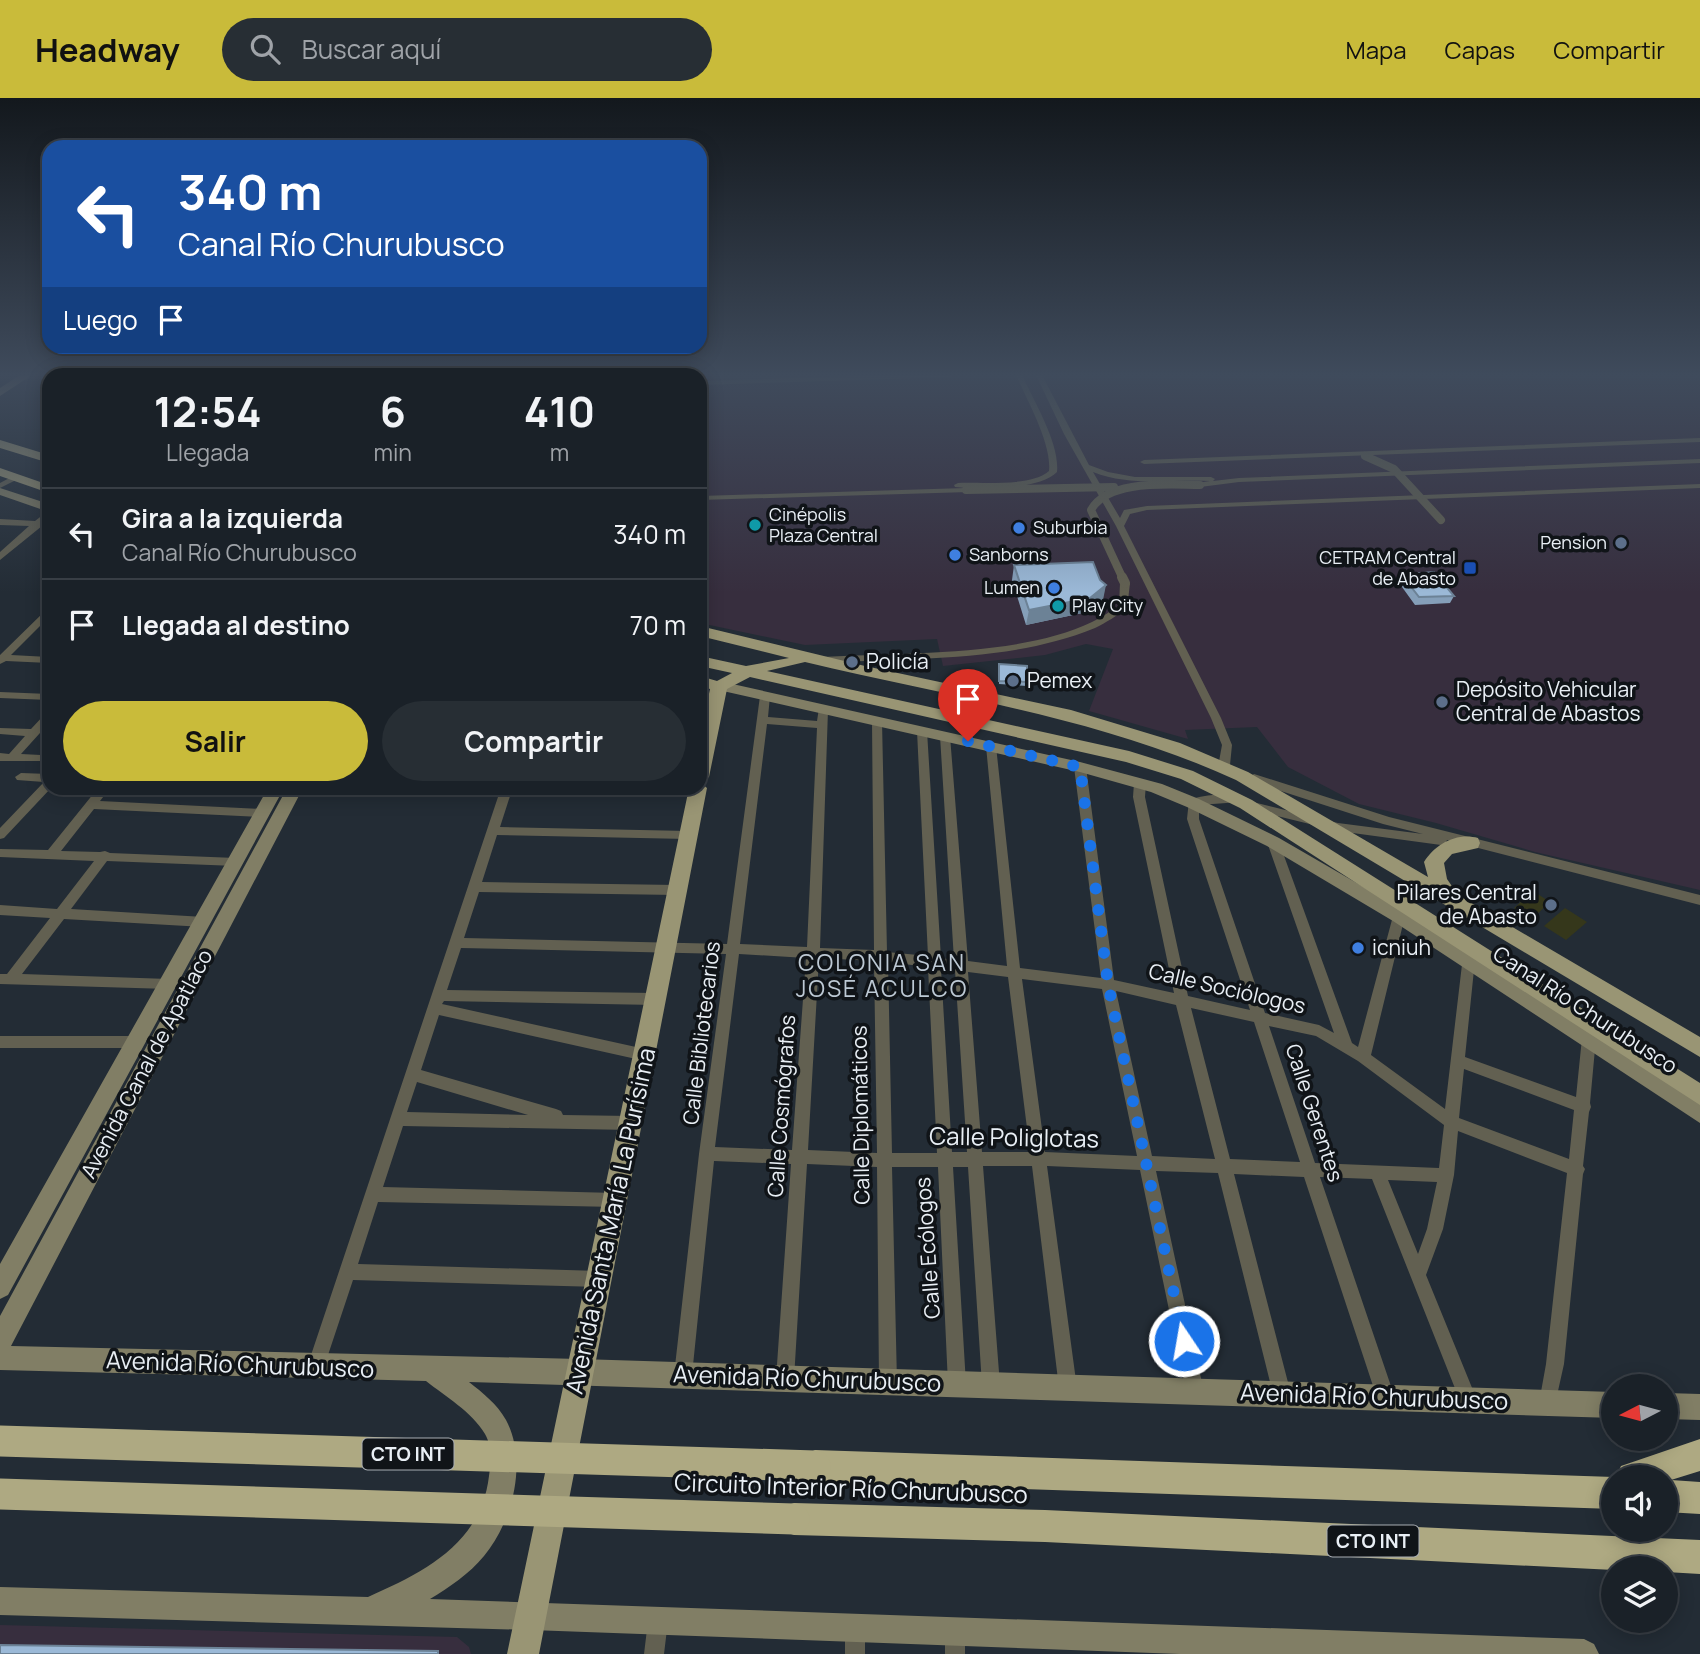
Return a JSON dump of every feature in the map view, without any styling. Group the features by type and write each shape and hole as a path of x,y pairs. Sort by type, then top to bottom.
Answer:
{"highway":[{"name":"Circuito Interior Río Churubusco","path":"0,1441 1601,1491"},
{"path":"1669,1465 1700,1455"},
{"name":"Circuito Interior Río Churubusco","path":"0,1494 1072,1528 1700,1557"},
{"path":"1678,1497 1700,1498"}],"main road":[{"path":"13,448 42,456"},
{"path":"0,472 42,486"},
{"path":"0,489 42,507"},
{"name":"Canal Río Churubusco","path":"707,633 818,661 1104,722 1175,745 1224,767 1323,824 1700,1048"},
{"path":"719,686 744,672 779,663 818,661"},
{"name":"Canal Río Churubusco","path":"707,663 1129,757 1187,775 1241,802 1700,1095"},
{"name":"Canal Río Churubusco","path":"707,683 765,696 822,718 877,722 1080,767 1140,783 1193,803 1273,842 1399,916 1589,1038 1700,1114"},
{"name":"Avenida Santa María La Purísima","path":"707,732 719,686"},
{"path":"1187,775 1224,767"},
{"name":"Avenida Canal de Apatlaco","path":"0,1287 272,795"},
{"name":"Avenida Canal de Apatlaco","path":"0,1341 291,795"},
{"name":"Avenida Santa María La Purísima","path":"523,1654 696,795"},
{"path":"1455,901 1437,881 1434,862 1446,848 1469,842"},
{"name":"Avenida Río Churubusco","path":"0,1358 580,1372 1601,1405"},
{"path":"368,1611 425,1588 463,1561 487,1530 499,1497 503,1458 497,1430 482,1411 432,1370"},
{"path":"1678,1406 1700,1407"},
{"path":"0,1601 658,1620 855,1641 1584,1654"}],"street":[{"path":"945,491 953,485 1042,480 1053,472 1055,466 1050,448"},
{"path":"1077,448 1121,526 1216,718 1227,745 1224,767 1344,808 1700,900"},
{"path":"1144,462 1516,448"},
{"path":"1362,454 1394,469 1441,520"},
{"path":"707,498 1125,488 1200,485 1221,481 1700,461"},
{"path":"1089,467 1122,479 1207,478 1221,481"},
{"path":"0,489 18,477"},
{"path":"1121,526 1127,512 1147,508 1700,486"},
{"path":"818,661 978,650 1062,637 1102,622 1125,607 1125,583 1091,510 1093,502 1099,496 1125,488"},
{"path":"0,557 42,519"},
{"path":"0,522 38,524"},
{"path":"0,547 12,547"},
{"path":"1,659 42,619"},
{"path":"1,659 42,660"},
{"path":"0,695 42,698"},
{"name":"Calle Bibliotecarios","path":"683,1375 707,1154 765,696"},
{"path":"762,720 822,718"},
{"name":"Calle Cosmógrafos","path":"785,1378 813,953 822,718"},
{"name":"Calle Diplomáticos","path":"877,722 882,1160 888,1382"},
{"path":"6,757 42,724"},
{"path":"0,731 34,733"},
{"name":"Calle Ecólogos","path":"922,731 957,1384"},
{"path":"945,736 991,1385"},
{"path":"991,747 1014,971 1068,1388"},
{"path":"6,757 37,758 21,777"},
{"path":"1080,767 1108,984 1195,1392"},
{"path":"21,777 42,779"},
{"path":"1140,783 1139,797 1182,1000 1282,1394"},
{"path":"0,835 42,788"},
{"path":"52,854 99,795"},
{"path":"316,1367 504,795"},
{"path":"1193,803 1200,800 1241,802 1323,824 1394,836 1469,842"},
{"name":"Calle Gerentes","path":"1193,803 1196,832 1260,1016 1386,1398"},
{"path":"91,805 263,813"},
{"path":"492,831 688,835"},
{"path":"1273,842 1346,1046"},
{"path":"0,853 236,862"},
{"path":"5,979 62,913 105,855"},
{"path":"474,887 677,890"},
{"path":"0,910 204,922"},
{"path":"1363,1057 1399,916"},
{"name":"Calle Sociólogos","path":"456,943 734,949 881,956 1108,984 1320,1031 1363,1057 1451,1122 1577,1169"},
{"path":"1418,1275 1435,1229 1446,1175 1468,960"},
{"path":"5,979 169,984"},
{"path":"436,1002 656,999"},
{"path":"436,1002 645,1055"},
{"path":"1548,1403 1584,1107 1589,1038"},
{"path":"0,1042 136,1042"},
{"path":"1458,1061 1584,1107"},
{"path":"412,1074 572,1120"},
{"path":"397,1119 631,1123"},
{"name":"Calle Poliglotas","path":"707,1154 882,1160 1037,1159 1446,1175"},
{"path":"1377,1172 1468,1401"},
{"path":"373,1194 616,1200"},
{"path":"346,1272 600,1279"},
{"path":"654,1654 658,1620"}],"shaded area":[{"path":"707,448 1700,448 1700,890 1535,852 1359,804 1288,767 1257,727 1185,730 1188,739 1089,711 1113,649 1086,644 1045,655 943,666 937,639 805,645 707,624"},
{"path":"0,1625 457,1637 469,1647 471,1654 0,1654"}],"green space":[{"path":"1533,891 1550,902 1532,919 1514,908"},
{"path":"1565,908 1587,922 1566,940 1544,926"}],"building":[{"path":"1093,562 1100,580 1106,585 1090,598 1029,610 1014,565"},
{"path":"1434,572 1454,596 1419,597 1405,579 1423,576 1420,573"},
{"name":"Pemex","path":"999,664 1027,666 1027,682 999,681"},
{"path":"0,1645 438,1651 438,1654 0,1654"}],"place":[{"name":"Cinépolis Plaza Central","path":"755,525"},
{"name":"Suburbia","path":"1019,528"},
{"name":"Pension","path":"1621,543"},
{"name":"Sanborns","path":"955,555"},
{"name":"CETRAM Central de Abasto","path":"1470,568"},
{"name":"Lumen","path":"1054,588"},
{"name":"Play City","path":"1058,606"},
{"name":"Policía","path":"852,662"},
{"name":"Pemex","path":"1013,681"},
{"name":"Depósito Vehicular Central de Abastos","path":"1442,702"},
{"name":"Pilares Central de Abasto","path":"1551,905"},
{"name":"icniuh","path":"1358,948"}],"district":[{"name":"COLONIA SAN JOSÉ ACULCO","path":"882,976"}],"route":[{"path":"968,741 1080,767 1108,984 1184,1341"}]}
